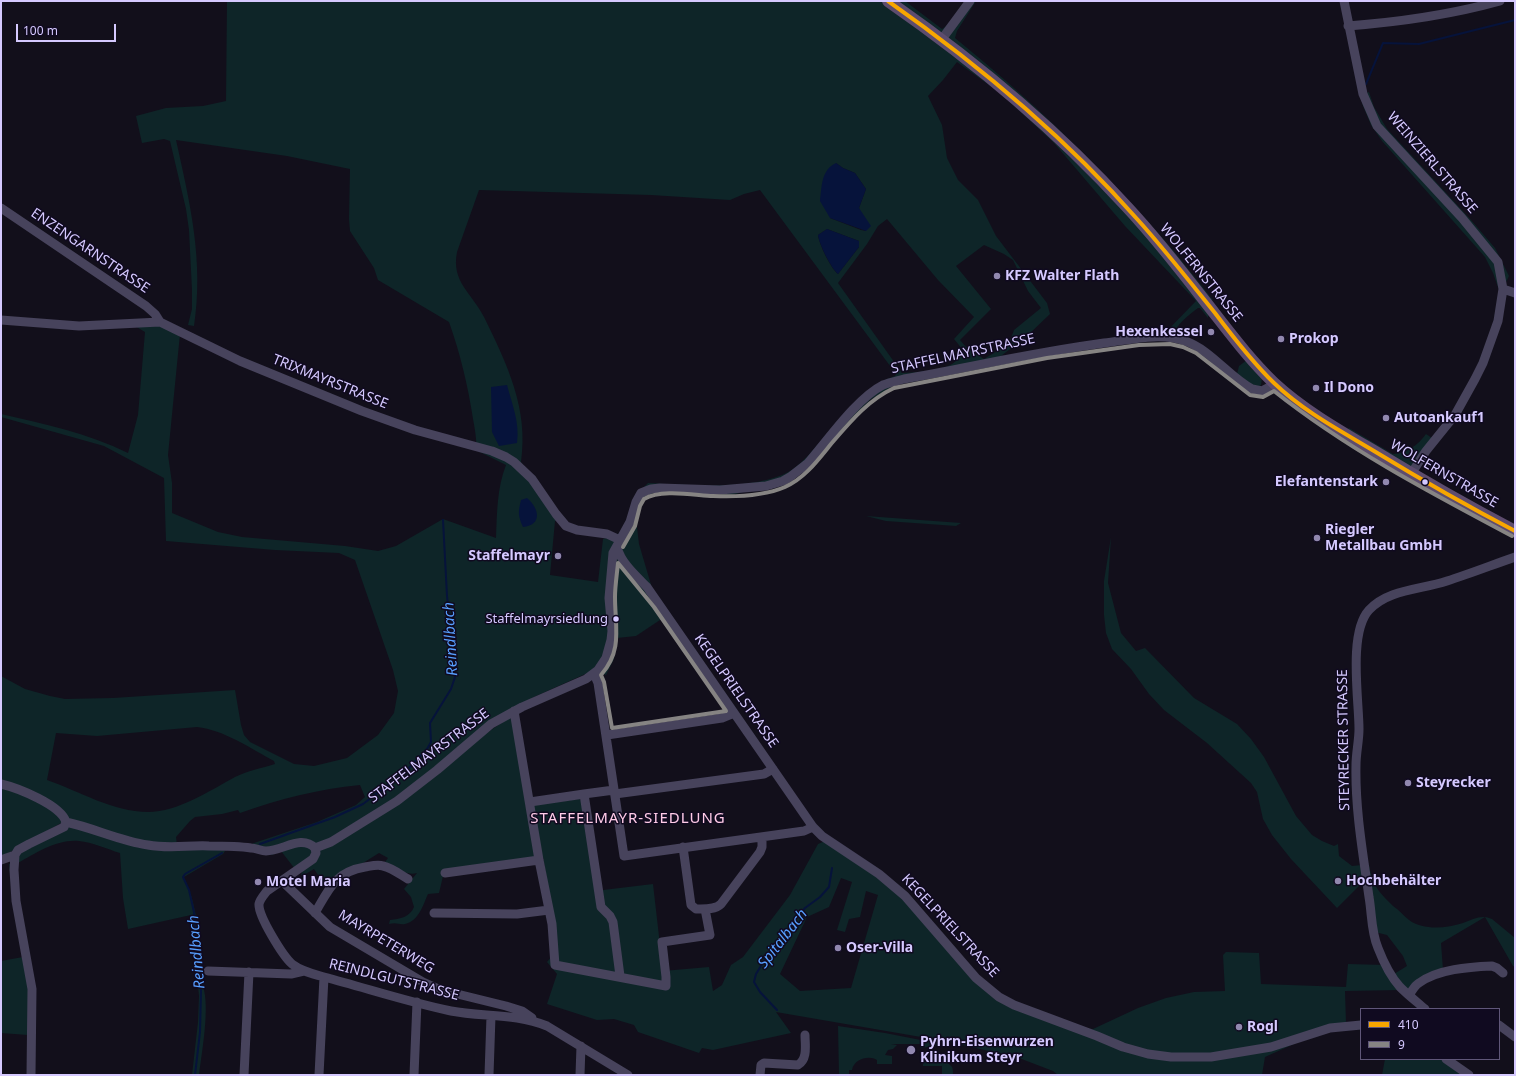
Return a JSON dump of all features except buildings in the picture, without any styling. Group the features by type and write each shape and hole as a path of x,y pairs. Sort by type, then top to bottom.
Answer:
{"main road":[{"name":"WOLFERNSTRASSE","path":"888,1 942,39 1018,100 1073,152 1127,206 1163,248 1254,362 1275,384 1320,418 1411,474 1515,531"}],"street":[{"path":"942,39 970,1"},
{"name":"WEINZIERLSTRASSE","path":"1344,1 1363,94 1377,126 1462,218 1498,262 1503,289 1498,320 1483,363 1455,415 1426,451 1411,474"},
{"path":"1348,26 1424,18 1500,1"},
{"name":"ENZENGARNSTRASSE","path":"1,208 146,306 155,314 160,322"},
{"path":"1503,289 1515,293"},
{"name":"TRIXMAYRSTRASSE","path":"1,320 79,326 160,322 240,361 362,410 416,430 506,456 532,479 566,526 577,530 607,534 619,543"},
{"name":"STAFFELMAYRSTRASSE","path":"315,848 331,842 397,801 437,770 491,724 514,711 594,674 603,664 610,649 612,631 609,598 612,559 630,522 638,496 646,490 660,488 705,490 736,489 766,486 783,481 799,471 867,396 884,385 904,379 1046,352 1162,337 1185,341 1199,348 1252,389 1262,391 1275,384"},
{"name":"KEGELPRIELSTRASSE","path":"619,543 619,554 629,569 646,588 813,827 822,836 879,874 905,896 976,978 998,997 1014,1005 1123,1047 1148,1054 1171,1057 1211,1057 1270,1047 1330,1028 1360,1025"},
{"name":"STEYRECKER STRASSE","path":"1424,1008 1396,981 1377,947 1373,929 1370,899 1363,862 1356,772 1359,729 1356,665 1359,630 1368,611 1385,598 1395,594 1446,582 1515,557"},
{"path":"611,575 616,568 629,569"},
{"path":"594,674 598,683 607,735 624,856 804,831 813,827"},
{"path":"514,711 539,860 552,924 555,965 620,976 666,986 662,942 710,935 706,909"},
{"path":"607,735 722,718 734,714"},
{"path":"530,802 584,794 615,792 764,774 773,770"},
{"path":"1,784 24,792 49,804 64,816 66,822 64,827 18,850 15,855 14,870 16,901 32,989 31,1075"},
{"path":"584,794 601,908 612,918 620,976"},
{"path":"66,822 138,843 155,846 208,846 252,848 266,851 296,843 306,843 311,844 315,848"},
{"path":"683,847 691,906 696,909 706,909 721,904 760,852 762,847 762,837"},
{"name":"REINDLGUTSTRASSE","path":"315,848 316,853 313,859 267,891 261,898 259,905 260,912 285,958 293,965 304,971 324,977 451,1011 512,1017 535,1021 581,1046 628,1075"},
{"path":"1,860 15,855"},
{"path":"445,873 539,860"},
{"path":"315,913 332,884 351,870 375,865 384,866 408,879"},
{"name":"MAYRPETERWEG","path":"282,881 330,926 423,982 441,990 506,1006 522,1012 535,1021"},
{"path":"434,913 517,914 549,910"},
{"path":"1409,995 1418,983 1436,974 1448,971 1492,966 1504,973"},
{"path":"208,971 291,974 304,971"},
{"path":"244,1075 249,972"},
{"path":"319,1075 324,977"},
{"path":"414,1075 417,1002"},
{"path":"489,1075 492,1016"},
{"path":"1500,1026 1515,1037"},
{"path":"760,1075 761,1065 764,1063 798,1065 801,1063 805,1052 805,1035"},
{"path":"580,1075 581,1046"},
{"path":"1447,1060 1469,1075"}],"green space":[{"path":"227,1 905,1 942,29 949,24 967,1 976,1 957,31 955,38 1035,107 1086,156 1173,250 1213,300 1210,302 1208,318 1200,308 1198,308 1177,327 1172,335 1149,341 1096,347 895,385 870,400 805,470 732,495 662,492 646,496 638,511 637,527 639,544 652,588 669,614 636,636 617,638 614,659 606,675 594,670 534,697 485,734 509,718 513,720 526,806 579,799 582,801 595,891 653,884 663,971 709,967 713,991 722,985 731,965 743,957 790,895 818,844 825,841 892,882 977,975 1000,995 1084,1028 1093,1029 1138,1008 1166,998 1194,992 1225,991 1223,955 1226,952 1259,953 1261,984 1346,987 1348,964 1385,965 1401,990 1345,991 1346,1023 1316,1034 1265,1057 1262,1075 1058,1075 1053,1071 1019,1058 950,1042 776,1012 791,1033 713,1050 702,1048 699,1053 638,1032 634,1025 614,1019 597,1020 547,1004 557,974 547,962 552,956 550,897 543,857 444,872 439,893 428,894 420,912 414,920 405,924 389,924 390,920 404,917 410,913 414,907 411,897 404,889 417,873 413,874 397,869 385,862 388,858 379,853 363,863 338,874 325,885 314,869 304,875 301,875 302,872 295,869 281,851 272,855 250,845 317,822 356,805 365,797 360,785 299,795 240,813 238,810 222,814 195,817 176,837 177,845 166,846 61,823 5,855 1,864 1,676 25,689 65,699 113,698 235,690 241,725 244,735 250,742 294,764 314,766 347,758 378,735 394,713 398,691 393,670 355,560 339,553 275,550 166,541 164,478 104,446 1,417 1,414 50,425 97,440 128,453 138,415 145,332 135,326 156,325 180,334 168,455 172,483 172,513 218,532 242,537 345,546 378,551 396,546 443,519 496,538 499,492 506,465 476,450 475,431 466,382 449,322 378,280 374,268 350,231 350,169 287,156 176,140 194,232 196,255 197,302 194,326 188,325 192,309 189,230 186,209 170,141 164,139 142,143 136,116 166,108 203,106 226,101","holes":["957,62 1000,93 1054,143 1125,226 1196,301 1163,335 1001,356 1027,336 1050,314 1047,303 996,236 978,200 958,180 947,158 942,125 928,96","836,163 855,173 866,189 859,208 866,231 830,218","479,190 651,195 730,200 744,194 760,190 896,374 895,376 871,388 860,397 807,456 790,471 759,482 740,484 701,485 648,483 641,490 620,533 603,539 598,582 550,575 555,521 564,520 521,462 523,442 522,424 514,387 501,352 484,317 460,279 456,262 457,252","887,219 938,280 974,317 954,339 963,350 958,359 952,364 931,371 902,373 838,283 867,244 878,226","827,229 859,241 859,247 838,274 829,262 818,235","984,245 1013,260 1028,291 1041,308 1014,330 1011,338 997,351 984,359 966,347 960,340 991,309 956,266","197,727 217,732 237,740 274,761 275,764 235,777 182,805 159,811 135,811 109,805 47,780 56,733 97,736","841,878 852,882 837,930 845,932 849,919 860,917 866,891 878,895 851,988 800,991 780,974 807,917 829,907"]},
{"path":"1369,92 1374,107 1387,129 1495,248 1509,276 1506,282 1502,312 1481,374 1411,467 1348,429 1349,428 1393,454 1412,448 1426,434 1432,438 1457,405 1473,377 1493,325 1499,290 1485,257 1382,141 1371,125 1360,95"},
{"path":"1247,360 1262,378 1261,385 1258,387 1253,386 1237,374 1239,366"},
{"path":"866,516 961,523 956,526 886,521"},
{"path":"1111,537 1108,583 1121,633 1136,651 1145,648 1194,698 1237,724 1251,739 1264,757 1296,816 1312,835 1334,846 1338,844 1339,856 1352,866 1362,865 1363,882 1337,908 1291,859 1272,835 1263,819 1257,792 1251,783 1207,743 1164,710 1149,694 1131,669 1112,649 1106,633 1104,615 1104,581"},
{"path":"68,827 134,843 222,849 225,851 223,854 184,877 196,917 206,1006 205,1030 199,1075 192,1075 198,1022 199,996 191,915 128,929 123,898 120,853 94,844 71,841 55,844 18,863 20,853"},
{"path":"18,863 16,880 32,973 28,1035 1,1033 1,961 23,957 13,904 9,864"},
{"path":"1365,865 1369,865 1374,883 1383,896 1409,920 1415,923 1422,926 1436,928 1457,925 1485,917 1441,943 1443,970 1410,990 1406,989 1394,974 1407,966 1403,956 1387,935 1375,932"},
{"path":"1485,917 1492,919 1515,938 1515,967 1513,966"},
{"path":"838,1026 885,1033 941,1045 921,1048 920,1046 923,1044 891,1044 897,1045 893,1049 888,1050 885,1055 892,1056 892,1064 877,1064 877,1060 866,1058 856,1063 852,1070 849,1070 849,1074 851,1075 839,1075"},
{"path":"923,1057 947,1063 952,1067 953,1074 942,1074 942,1066 923,1066"},
{"path":"1385,1060 1443,1060 1464,1075 1382,1075"}],"water":[{"path":"836,163 855,173 866,189 859,208 871,226 866,231 830,218 820,201 825,174 831,166"},
{"path":"827,229 859,241 859,247 838,274 823,250 818,235"},
{"path":"507,385 513,406 518,436 517,443 499,446 492,432 491,387"},
{"path":"527,498 534,506 537,516 534,523 523,527 519,517 519,508 521,500"}],"waterway":[{"path":"1366,84 1383,43 1419,44 1515,20"},
{"name":"Reindlbach","path":"260,844 335,817 363,804 406,771 427,749 431,742 430,723 451,689 455,677 447,596 443,520"},
{"name":"Reindlbach","path":"195,1075 200,1032 201,991 194,912 189,890 183,877 185,874 222,853"},
{"name":"Spitalbach","path":"777,1010 760,992 754,982 756,974 764,961 785,940 795,920 805,908 820,897 829,887 832,868"}],"transit line":[{"name":"410","path":"888,1 988,76 1081,159 1148,231 1250,358 1285,393 1335,428 1409,472 1515,531"},
{"name":"9","path":"623,547 635,526 640,506 644,499 651,496 668,493 740,496 768,492 785,487 805,474 860,412 876,399 894,388 1047,358 1139,345 1170,344 1183,347 1196,353 1250,395 1263,397 1274,391 1302,412 1360,451 1420,487 1512,536"},
{"name":"9","path":"618,563 654,607 726,711 612,728 604,682 601,675 608,666 615,647 615,593 618,563"}],"place":[{"name":"KFZ Walter Flath","path":"997,276"},
{"name":"Hexenkessel","path":"1211,332"},
{"name":"Prokop","path":"1281,339"},
{"name":"Il Dono","path":"1316,388"},
{"name":"Autoankauf1","path":"1386,418"},
{"name":"Elefantenstark","path":"1386,482"},
{"name":"Riegler Metallbau GmbH","path":"1317,538"},
{"name":"Staffelmayr","path":"558,556"},
{"name":"Staffelmayrsiedlung","path":"616,619"},
{"name":"Steyrecker","path":"1408,783"},
{"name":"Hochbehälter","path":"1338,881"},
{"name":"Motel Maria","path":"258,882"},
{"name":"Oser-Villa","path":"838,948"},
{"name":"Rogl","path":"1239,1027"},
{"name":"Pyhrn-Eisenwurzen Klinikum Steyr","path":"911,1050"}],"district":[{"name":"STAFFELMAYR-SIEDLUNG","path":"628,819"}]}
